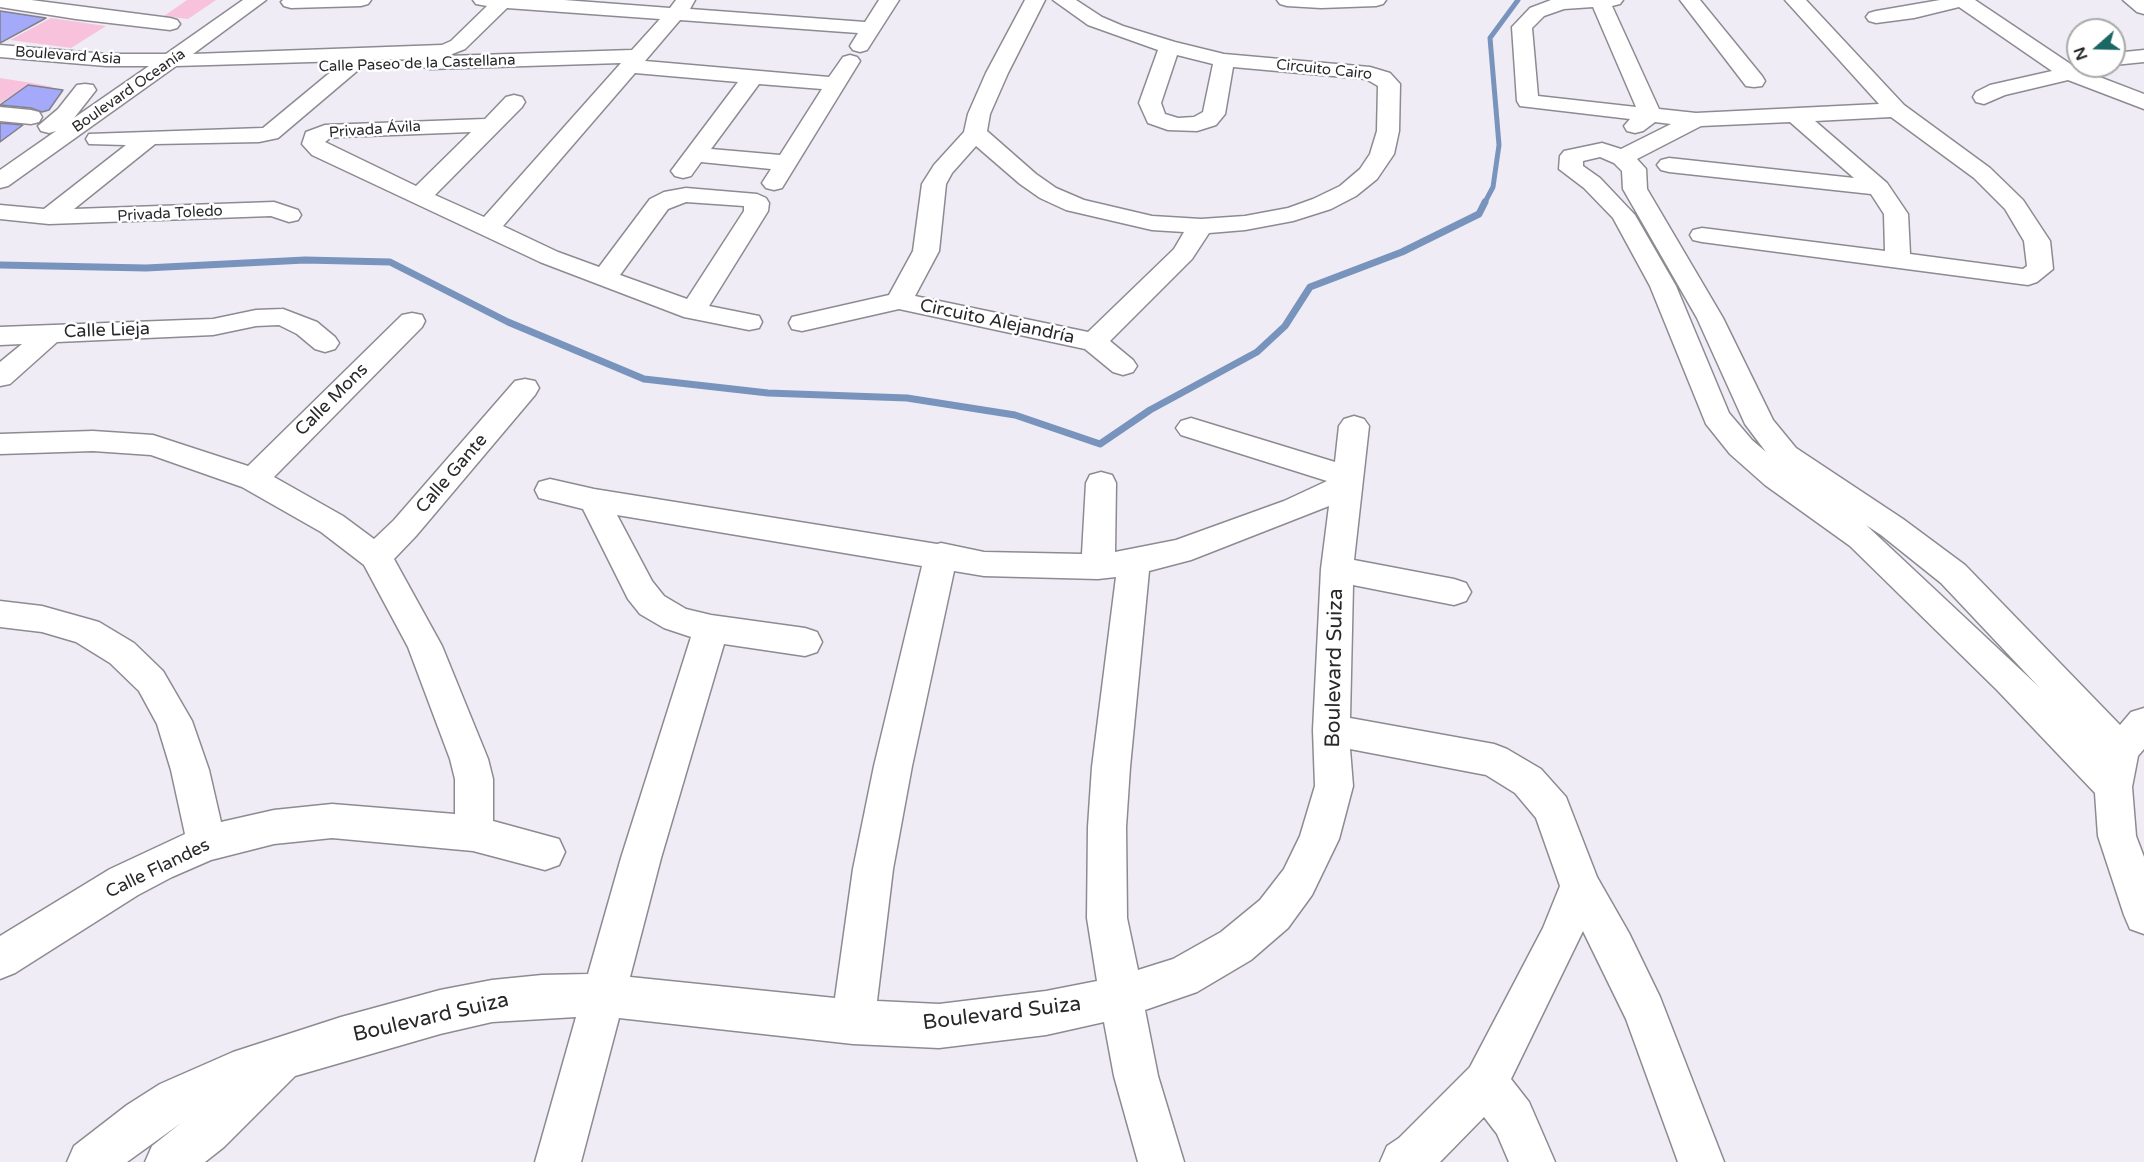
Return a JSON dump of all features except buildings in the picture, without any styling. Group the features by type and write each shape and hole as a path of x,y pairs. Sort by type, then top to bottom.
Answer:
{"street":[{"name":"Boulevard Oceanía","path":"181,65 182,34 230,0"},
{"name":"Boulevard Oceanía","path":"0,181 118,99 181,65 256,0"},
{"path":"291,3 361,0"},
{"path":"481,0 681,6 800,15 871,28"},
{"path":"774,183 889,0"},
{"path":"975,133 980,114 998,73 1035,0"},
{"name":"Circuito Cairo","path":"975,133 1028,179 1048,193 1075,205 1152,223 1201,226 1264,220 1293,214 1322,204 1348,191 1369,174 1382,154 1388,131 1389,84 1382,78 1370,73 1224,60 1169,48 1116,30 1077,10 1063,0"},
{"path":"1287,0 1330,2 1376,0"},
{"path":"1651,115 1606,0 1561,3 1537,12 1522,27 1528,101 1651,115 1696,120 1896,110"},
{"path":"1690,0 1754,81"},
{"path":"1702,235 2028,277 2040,269 2037,241 2014,205 1982,173 1896,110 1795,0"},
{"path":"1876,17 1914,12 1964,0 2051,63 2066,71"},
{"path":"2133,0 2144,8"},
{"path":"0,1 170,24"},
{"name":"Calle Paseo de la Castellana","path":"357,61 447,50 458,45 503,1"},
{"path":"488,228 681,6"},
{"path":"1169,48 1150,103 1156,118 1176,125 1197,124 1208,120 1214,114 1224,60"},
{"name":"Boulevard Asia","path":"0,51 106,60"},
{"path":"106,60 131,51 181,65"},
{"path":"2126,58 2144,56"},
{"name":"Boulevard Oceanía","path":"0,160 66,114 84,83 106,60"},
{"path":"97,139 270,133 357,61"},
{"name":"Calle Paseo de la Castellana","path":"181,65 357,61 634,61 836,84"},
{"path":"118,99 181,65"},
{"name":"Boulevard Asia","path":"0,68 84,83 94,96 118,99"},
{"path":"1984,97 1998,90 2066,74"},
{"path":"753,76 690,163 786,163"},
{"path":"2083,78 2144,102"},
{"path":"420,196 514,102"},
{"path":"0,114 31,117"},
{"path":"1612,154 1651,115"},
{"path":"1795,115 1879,188 1896,214 1899,260"},
{"path":"1696,120 1612,154 1572,156 1571,169 1592,183 1623,215 1663,286 1716,417 1741,447 1776,477 1861,538 2009,680 2113,786"},
{"name":"Privada Ávila","path":"492,125 340,130 325,132 314,137 313,144 320,150 549,256 693,311 749,322"},
{"name":"Circuito Alejandría","path":"899,302 926,251 930,233 931,194 934,184 942,170 975,133"},
{"path":"49,217 150,137"},
{"path":"1612,154 1634,169 1635,189 1710,318 1760,424 1785,455 1892,526 1953,574 2048,673 2132,736 2113,786 2117,836 2144,915"},
{"path":"1669,165 1879,188"},
{"path":"605,277 659,204 672,197 686,195 748,199 757,203 756,211 693,311"},
{"name":"Privada Toledo","path":"0,212 49,217 274,209 289,215"},
{"name":"Circuito Alejandría","path":"1094,342 1183,254 1201,226"},
{"name":"Circuito Alejandría","path":"802,323 899,302 1094,342 1123,366"},
{"path":"1674,315 1710,318"},
{"name":"Calle Mons","path":"253,479 412,321"},
{"name":"Calle Lieja","path":"0,336 213,327 326,343 374,358"},
{"path":"0,377 51,333"},
{"name":"Calle Gante","path":"376,557 405,528 525,388"},
{"name":"Boulevard Suiza","path":"90,1162 143,1121 176,1100 233,1074 340,1039 440,1012 492,1001 542,996 603,995 853,1022 939,1026 1046,1013 1120,997 1182,977 1236,946 1274,914 1298,882 1319,839 1334,786 1331,730 1337,569 1354,426"},
{"path":"1191,428 1348,481"},
{"path":"0,444 86,461 142,465 188,458 253,479 332,524 376,557 425,646 469,759 476,802 473,833"},
{"path":"0,463 45,452"},
{"path":"550,490 594,501 941,555 984,564 1116,565 1211,541 1295,509 1348,481"},
{"path":"1101,483 1116,565 1111,767 1107,827 1107,918 1136,1076 1161,1162"},
{"path":"594,501 640,590 652,605 676,619 711,629 805,642"},
{"path":"853,1022 873,869 893,766 941,555"},
{"path":"1337,569 1454,592"},
{"path":"0,614 42,619 87,632 122,653 151,681 174,722 190,770 206,843"},
{"path":"558,1162 641,858 711,629"},
{"path":"2009,680 2048,673"},
{"path":"1331,730 1494,760 1528,780 1552,809 1580,886 1614,947 1645,1012 1701,1162"},
{"name":"Calle Flandes","path":"0,959 124,882 206,843 274,826 332,822 473,833 545,852"},
{"path":"1403,1162 1415,1154 1486,1083 1560,938 1580,886"},
{"name":"Boulevard Suiza","path":"168,1162 208,1131 284,1058"},
{"path":"1486,1083 1513,1118 1532,1162"}],"shaded area":[{"path":"187,0 216,0 188,19 164,16"},
{"path":"51,18 106,26 71,48 10,40"},
{"path":"0,78 53,87 28,85 0,103"}],"waterway":[{"path":"1484,204 1493,187 1499,145 1490,38 1518,0"},
{"path":"0,265 146,268 305,260 390,262 508,322 644,379 768,393 907,398 1015,415 1100,444 1150,410 1257,352 1285,326 1310,287 1402,252 1479,214 1484,204"}]}
